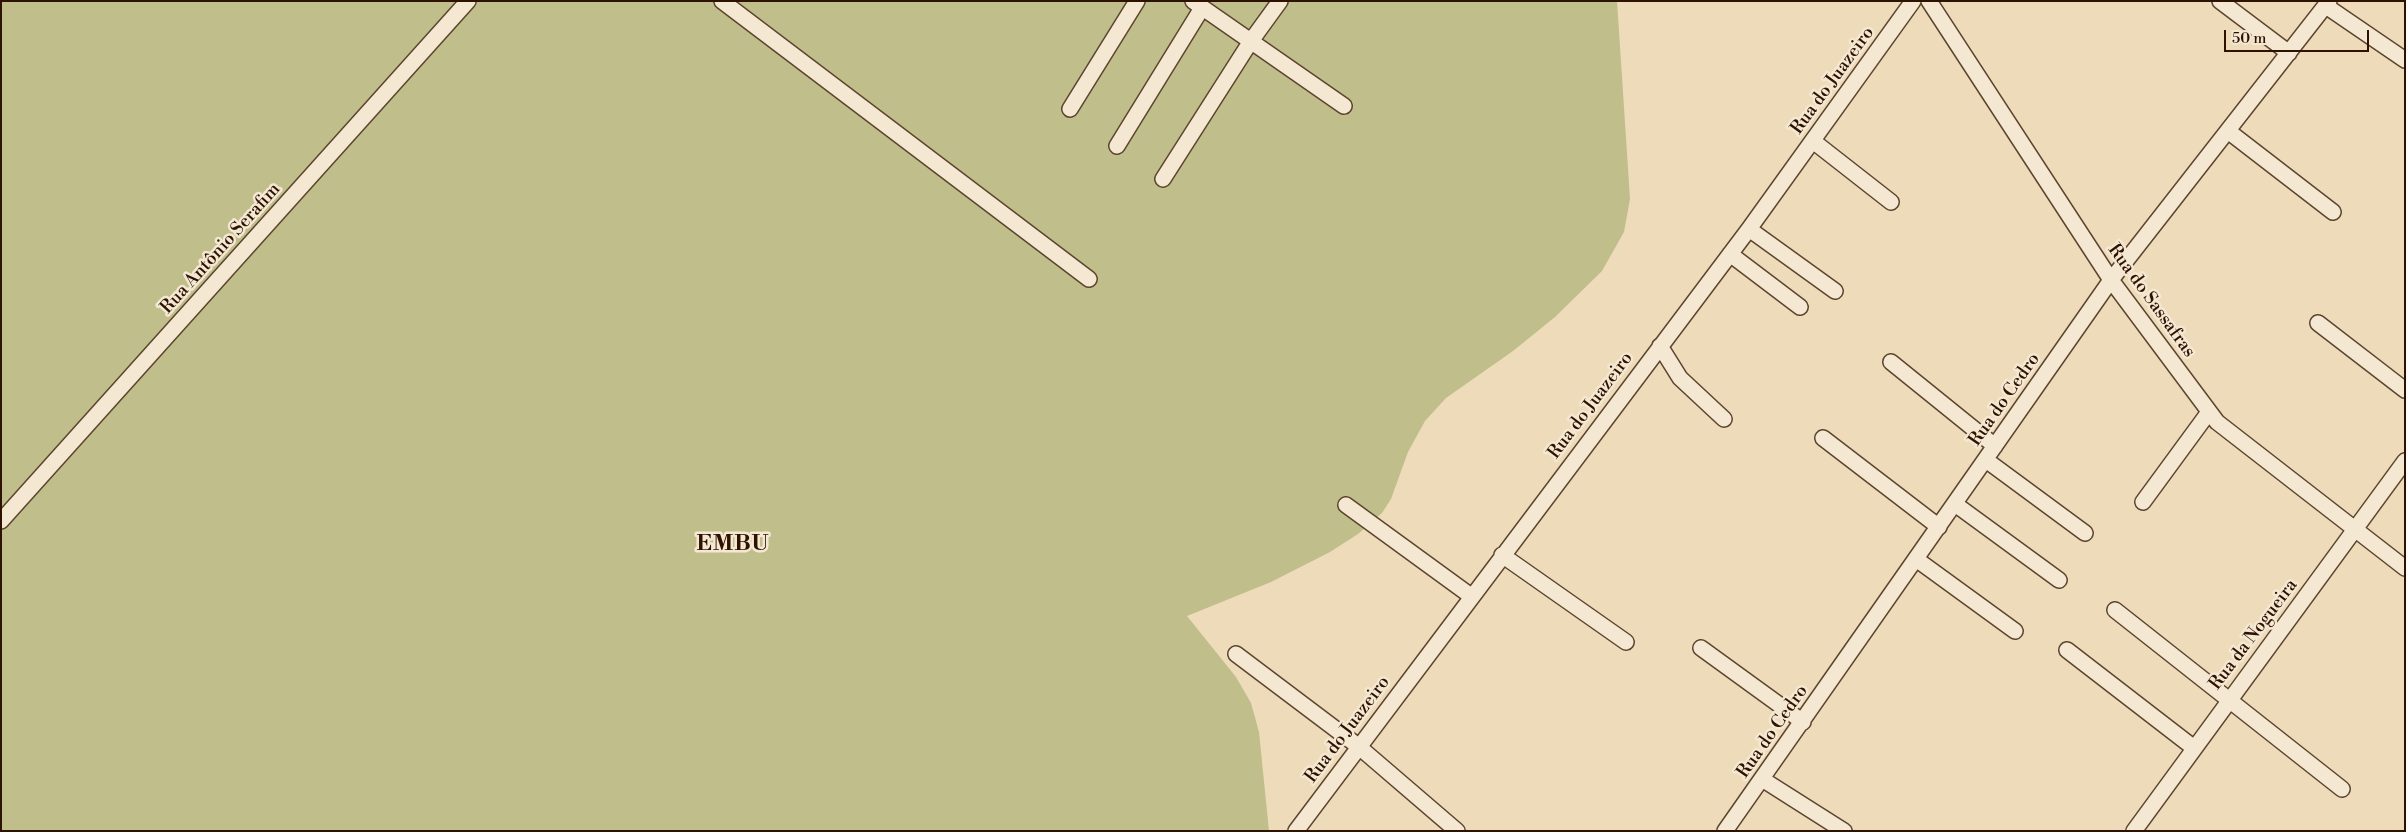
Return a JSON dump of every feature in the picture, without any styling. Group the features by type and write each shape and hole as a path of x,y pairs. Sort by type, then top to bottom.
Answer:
{"street":[{"name":"Rua Antônio Serafim","path":"1,521 468,1"},
{"path":"722,1 1089,279"},
{"path":"1070,110 1137,1"},
{"path":"1163,178 1251,41 1280,1"},
{"name":"Rua do Juazeiro","path":"1296,831 1358,746 1748,230 1913,1"},
{"name":"Rua do Sassafras","path":"1929,1 2111,280 2217,422 2405,568"},
{"path":"2220,1 2289,53"},
{"path":"1117,146 1198,4 1344,106"},
{"path":"2327,4 2405,60"},
{"name":"Rua do Cedro","path":"1725,831 2111,280 2327,4"},
{"path":"2228,131 2333,212"},
{"path":"1813,141 1891,202"},
{"path":"1748,230 1835,292"},
{"path":"1730,254 1800,307"},
{"path":"2318,323 2405,390"},
{"path":"1660,346 1680,378 1724,419"},
{"path":"1891,362 1995,446"},
{"path":"2143,502 2209,412"},
{"path":"1824,438 1939,527"},
{"path":"1986,460 2085,533"},
{"name":"Rua da Nogueira","path":"2134,831 2405,461"},
{"path":"1955,504 2058,580"},
{"path":"1346,505 1471,596"},
{"path":"1502,555 1626,642"},
{"path":"1916,560 2016,631"},
{"path":"2115,610 2342,789"},
{"path":"1701,648 1803,722"},
{"path":"2067,650 2194,748"},
{"path":"1236,654 1358,746 1457,831"},
{"path":"1762,779 1844,831"}],"shaded area":[{"path":"1,1 1617,1 1630,199 1624,232 1602,271 1555,317 1513,351 1446,398 1425,421 1408,452 1391,499 1382,513 1358,534 1330,552 1271,582 1187,616 1236,677 1251,703 1259,732 1269,831 1,831"}],"district":[{"name":"EMBU","path":"733,545"}]}
